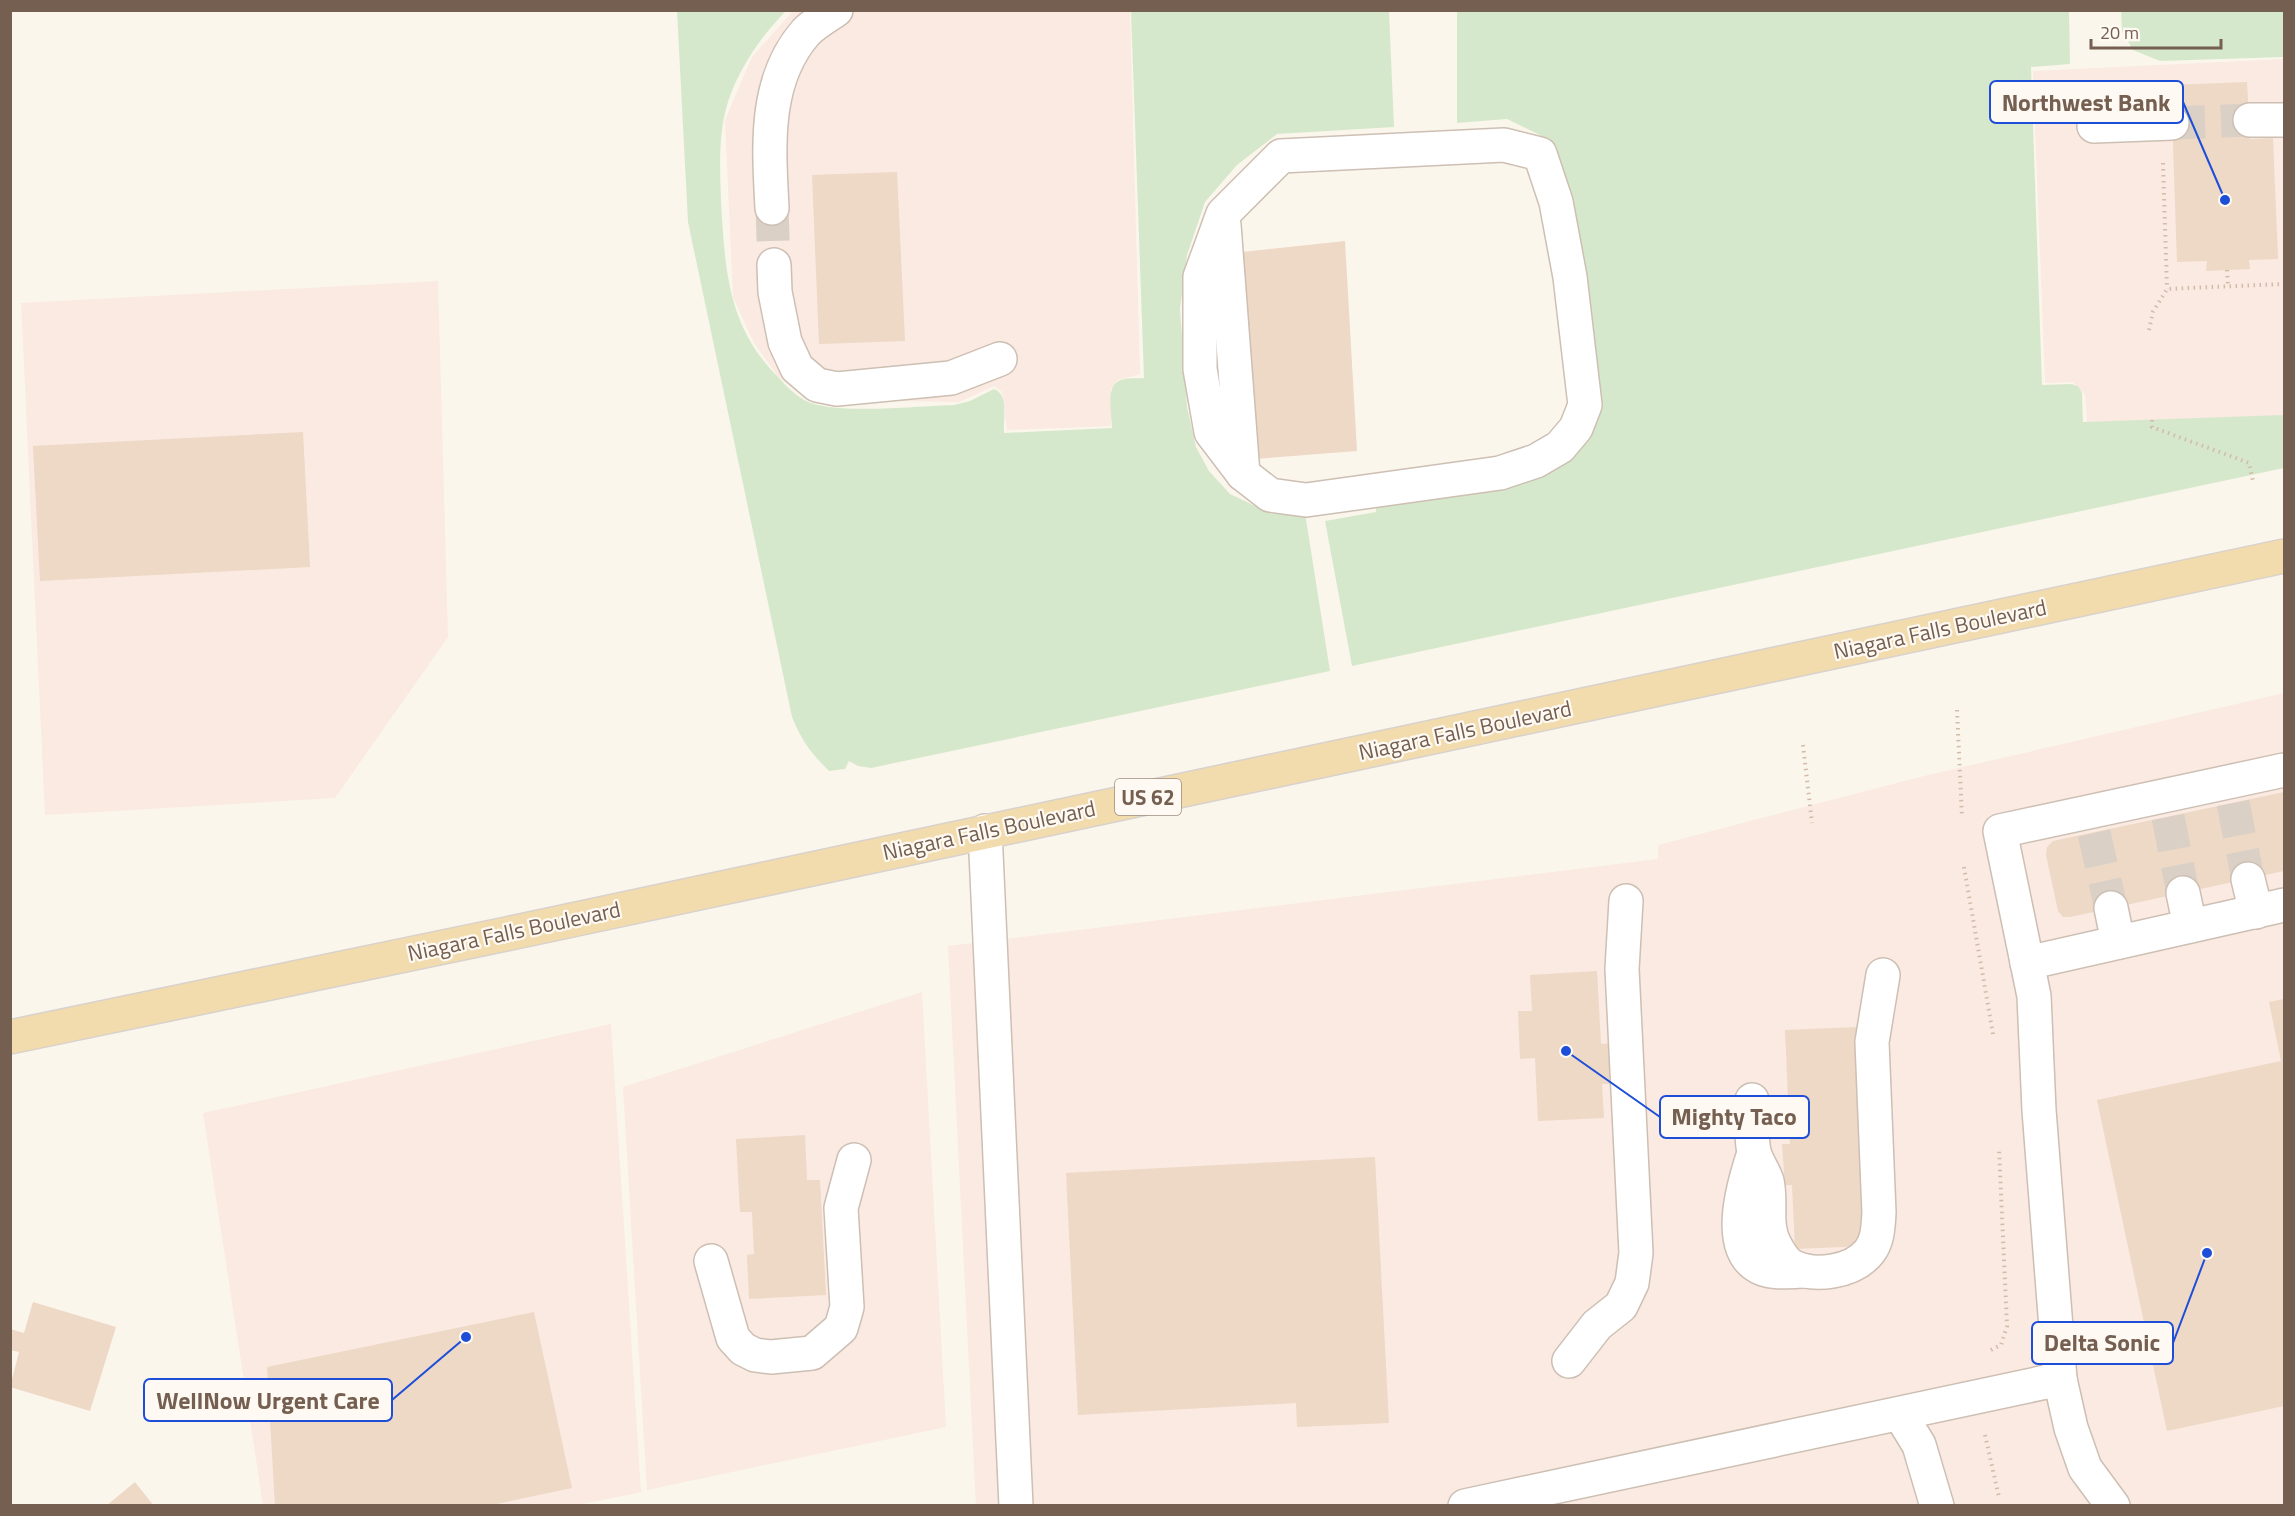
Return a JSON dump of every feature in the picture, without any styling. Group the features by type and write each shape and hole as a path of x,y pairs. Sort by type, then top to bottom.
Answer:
{"main road":[{"name":"Niagara Falls Boulevard","path":"10,1037 511,933 2284,556"}],"lane":[{"path":"772,208 770,118 782,69 807,32 836,10"},
{"path":"2250,120 2284,120"},
{"path":"2094,126 2172,123"},
{"path":"1504,145 1540,154 1556,202 1564,245 1585,405 1576,428 1560,447 1536,461 1500,473 1306,500 1270,495 1243,474 1223,214 1281,156 1504,145"},
{"path":"774,265 775,292 786,342 797,368 817,385 837,389 951,378 1000,359"},
{"path":"2108,1504 2085,1468 2071,1428 2060,1379 2039,1110 2034,996 2000,831 2093,822 2232,793 2284,770"},
{"path":"985,831 1016,1506"},
{"path":"2028,963 2270,909 2248,879"},
{"path":"2183,893 2190,926"},
{"path":"1569,1361 1597,1325 1621,1306 1632,1283 1636,1253 1622,969 1626,901"},
{"path":"2111,908 2118,942"},
{"path":"1752,1100 1754,1153 1767,1182 1768,1225 1780,1255 1790,1266 1806,1271 1839,1269 1858,1264 1870,1251 1877,1235 1879,1213 1872,1042 1882,975"},
{"path":"711,1261 733,1338 743,1349 771,1357 812,1353 841,1328 847,1306 841,1208 854,1160"},
{"path":"1466,1506 2060,1379"},
{"path":"1900,1414 1919,1445 1937,1506"}],"path":[{"path":"2149,330 2153,312 2168,289 2163,164"},
{"path":"2227,270 2228,286"},
{"path":"2168,289 2284,284"},
{"path":"2152,420 2152,427 2249,463 2253,481"},
{"path":"1957,710 1963,828"},
{"path":"1803,745 1812,823"},
{"path":"1964,863 1995,1045"},
{"path":"1985,1352 2001,1345 2007,1326 1999,1144"},
{"path":"1983,1431 1999,1497"}],"shaded area":[{"path":"793,11 1130,11 1140,374 1118,380 1111,389 1111,426 1007,430 1002,392 994,386 959,402 814,400 779,378 754,343 733,297 725,120 752,57"},
{"path":"2284,59 2284,416 2087,422 2085,395 2073,382 2045,383 2033,71"},
{"path":"438,281 448,637 335,798 45,815 21,303"},
{"path":"2284,693 2284,1505 976,1505 948,946 1658,859 1658,845 1924,776"},
{"path":"922,992 946,1427 647,1490 623,1087"},
{"path":"611,1024 641,1492 574,1506 263,1505 203,1113"}],"green space":[{"path":"677,11 786,11 760,41 738,77 728,102 721,138 721,201 727,273 739,317 761,358 784,384 802,399 836,408 877,409 954,405 970,401 994,389 1002,396 1004,433 1112,428 1111,395 1115,384 1125,379 1144,378 1131,11 1389,11 1394,127 1277,134 1237,165 1205,202 1187,255 1180,309 1187,407 1196,447 1209,471 1230,494 1272,514 1305,513 1330,671 871,768 858,766 849,761 845,769 829,771 807,746 792,717 688,222"},
{"path":"1457,11 2069,11 2070,64 2031,67 2042,385 2071,384 2078,386 2082,393 2083,422 2284,415 2284,468 1352,666 1325,521 1376,512 1376,494 1589,431 1559,160 1544,137 1507,119 1457,123"},
{"path":"2121,11 2284,11 2284,57 2160,61 2133,50 2122,31"}],"building":[{"path":"2247,82 2250,139 2273,138 2278,259 2249,260 2250,269 2206,271 2207,261 2177,262 2171,85"},
{"path":"897,172 905,341 819,344 812,175"},
{"path":"1345,241 1357,451 1255,459 1242,252"},
{"path":"303,432 310,567 40,581 33,446"},
{"path":"2284,792 2284,871 2070,917 2063,917 2058,911 2046,855 2047,847 2053,841"},
{"path":"1597,971 1601,1044 1612,1043 1615,1084 1602,1084 1604,1118 1538,1121 1535,1058 1520,1059 1518,1011 1532,1011 1530,975"},
{"path":"2284,999 2284,1406 2167,1431 2097,1100 2281,1061 2269,1002"},
{"path":"1857,1027 1866,1246 1795,1249 1792,1185 1785,1185 1782,1144 1790,1144 1785,1030"},
{"path":"805,1135 807,1180 820,1180 826,1295 749,1299 747,1255 754,1254 752,1212 740,1212 736,1139"},
{"path":"1375,1157 1389,1423 1297,1427 1296,1403 1078,1415 1066,1173"},
{"path":"33,1302 116,1327 90,1411 10,1387 19,1352 10,1350 10,1329 24,1333"},
{"path":"534,1312 572,1488 487,1506 275,1506 267,1367"},
{"path":"135,1482 154,1506 106,1506"}],"tunnel":[{"path":"2172,123 2250,120"},
{"path":"772,208 774,265"},
{"path":"2233,803 2248,879"},
{"path":"2168,817 2183,893"},
{"path":"2094,833 2111,908"}],"place":[{"name":"Northwest Bank","path":"2225,200"},
{"name":"Mighty Taco","path":"1566,1051"},
{"name":"Delta Sonic","path":"2207,1253"},
{"name":"WellNow Urgent Care","path":"466,1337"}]}
